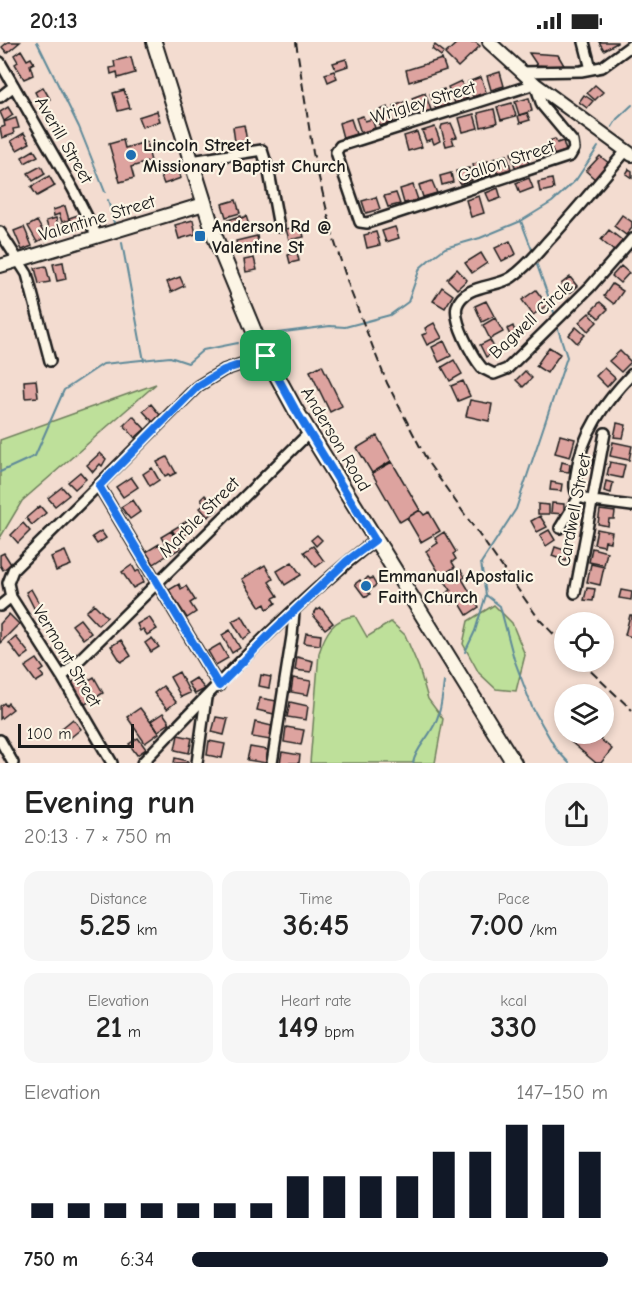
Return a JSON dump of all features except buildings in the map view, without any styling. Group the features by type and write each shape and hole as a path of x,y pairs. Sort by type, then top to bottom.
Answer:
{"main road":[{"name":"Anderson Road","path":"154,42 204,204 244,312 266,356 310,432 514,763"}],"street":[{"path":"489,42 535,84 629,153"},
{"path":"584,42 591,69"},
{"path":"522,72 581,72 606,64 632,45"},
{"name":"Averill Street","path":"0,62 77,196 97,236"},
{"name":"Gallon Street","path":"370,222 570,156 574,149 573,142 542,105 535,84"},
{"name":"Wrigley Street","path":"370,222 363,224 358,219 336,152 340,146 535,84"},
{"path":"0,97 14,86"},
{"path":"191,161 262,150 269,171 279,227"},
{"name":"Bagwell Circle","path":"629,153 517,273 500,284 470,291 460,299 456,313 458,324 482,368 494,374 507,369 590,287 632,239"},
{"name":"Valentine Street","path":"0,266 204,204"},
{"path":"0,232 27,274 50,361"},
{"path":"0,606 11,597 8,583 13,570 198,386 224,370 266,356"},
{"path":"632,374 609,400 587,435 574,489 579,497 632,506"},
{"name":"Marble Street","path":"62,677 310,432"},
{"name":"Cardwell Street","path":"575,593 605,433"},
{"path":"99,486 219,686"},
{"path":"560,528 579,497"},
{"path":"142,763 347,561 375,540"},
{"name":"Vermont Street","path":"11,597 62,677 112,763"},
{"path":"272,763 294,612"},
{"path":"197,763 206,698"},
{"path":"0,740 13,763"}],"green space":[{"path":"156,384 22,501 0,538 0,440"},
{"path":"494,605 512,623 525,655 516,691 496,689 479,673 463,644 468,621"},
{"path":"355,616 367,637 391,622 405,635 419,668 428,699 443,719 435,763 310,763 319,653 331,628 347,617"}],"waterway":[{"path":"37,42 79,127 105,192"},
{"path":"612,127 632,105"},
{"path":"277,333 330,326 345,327 390,315 408,302 420,268 429,260 445,248 480,238 521,221 552,202 576,180 598,147"},
{"path":"108,200 114,223"},
{"path":"521,221 532,250"},
{"path":"122,243 144,361"},
{"path":"537,265 555,315"},
{"path":"465,652 475,631 486,595 481,563 516,509 567,357 558,329"},
{"path":"0,472 35,456 64,390 103,364 170,357 188,363 203,350 238,343"},
{"path":"486,595 500,606 514,659 532,707 556,749 569,763"},
{"path":"413,763 416,754 435,724 441,706 444,682"}],"railway":[{"path":"296,42 313,153 334,240 351,292 387,383 429,464 539,619 554,635"},
{"path":"592,672 632,710"}],"place":[{"name":"Lincoln Street Missionary Baptist Church","path":"131,155"},
{"name":"Anderson Rd @ Valentine St","path":"200,236"},
{"name":"Emmanual Apostalic Faith Church","path":"366,586"}],"route":[{"path":"266,356 295,409 375,540 347,561 219,686 99,486 198,386 224,370 266,356"}]}
